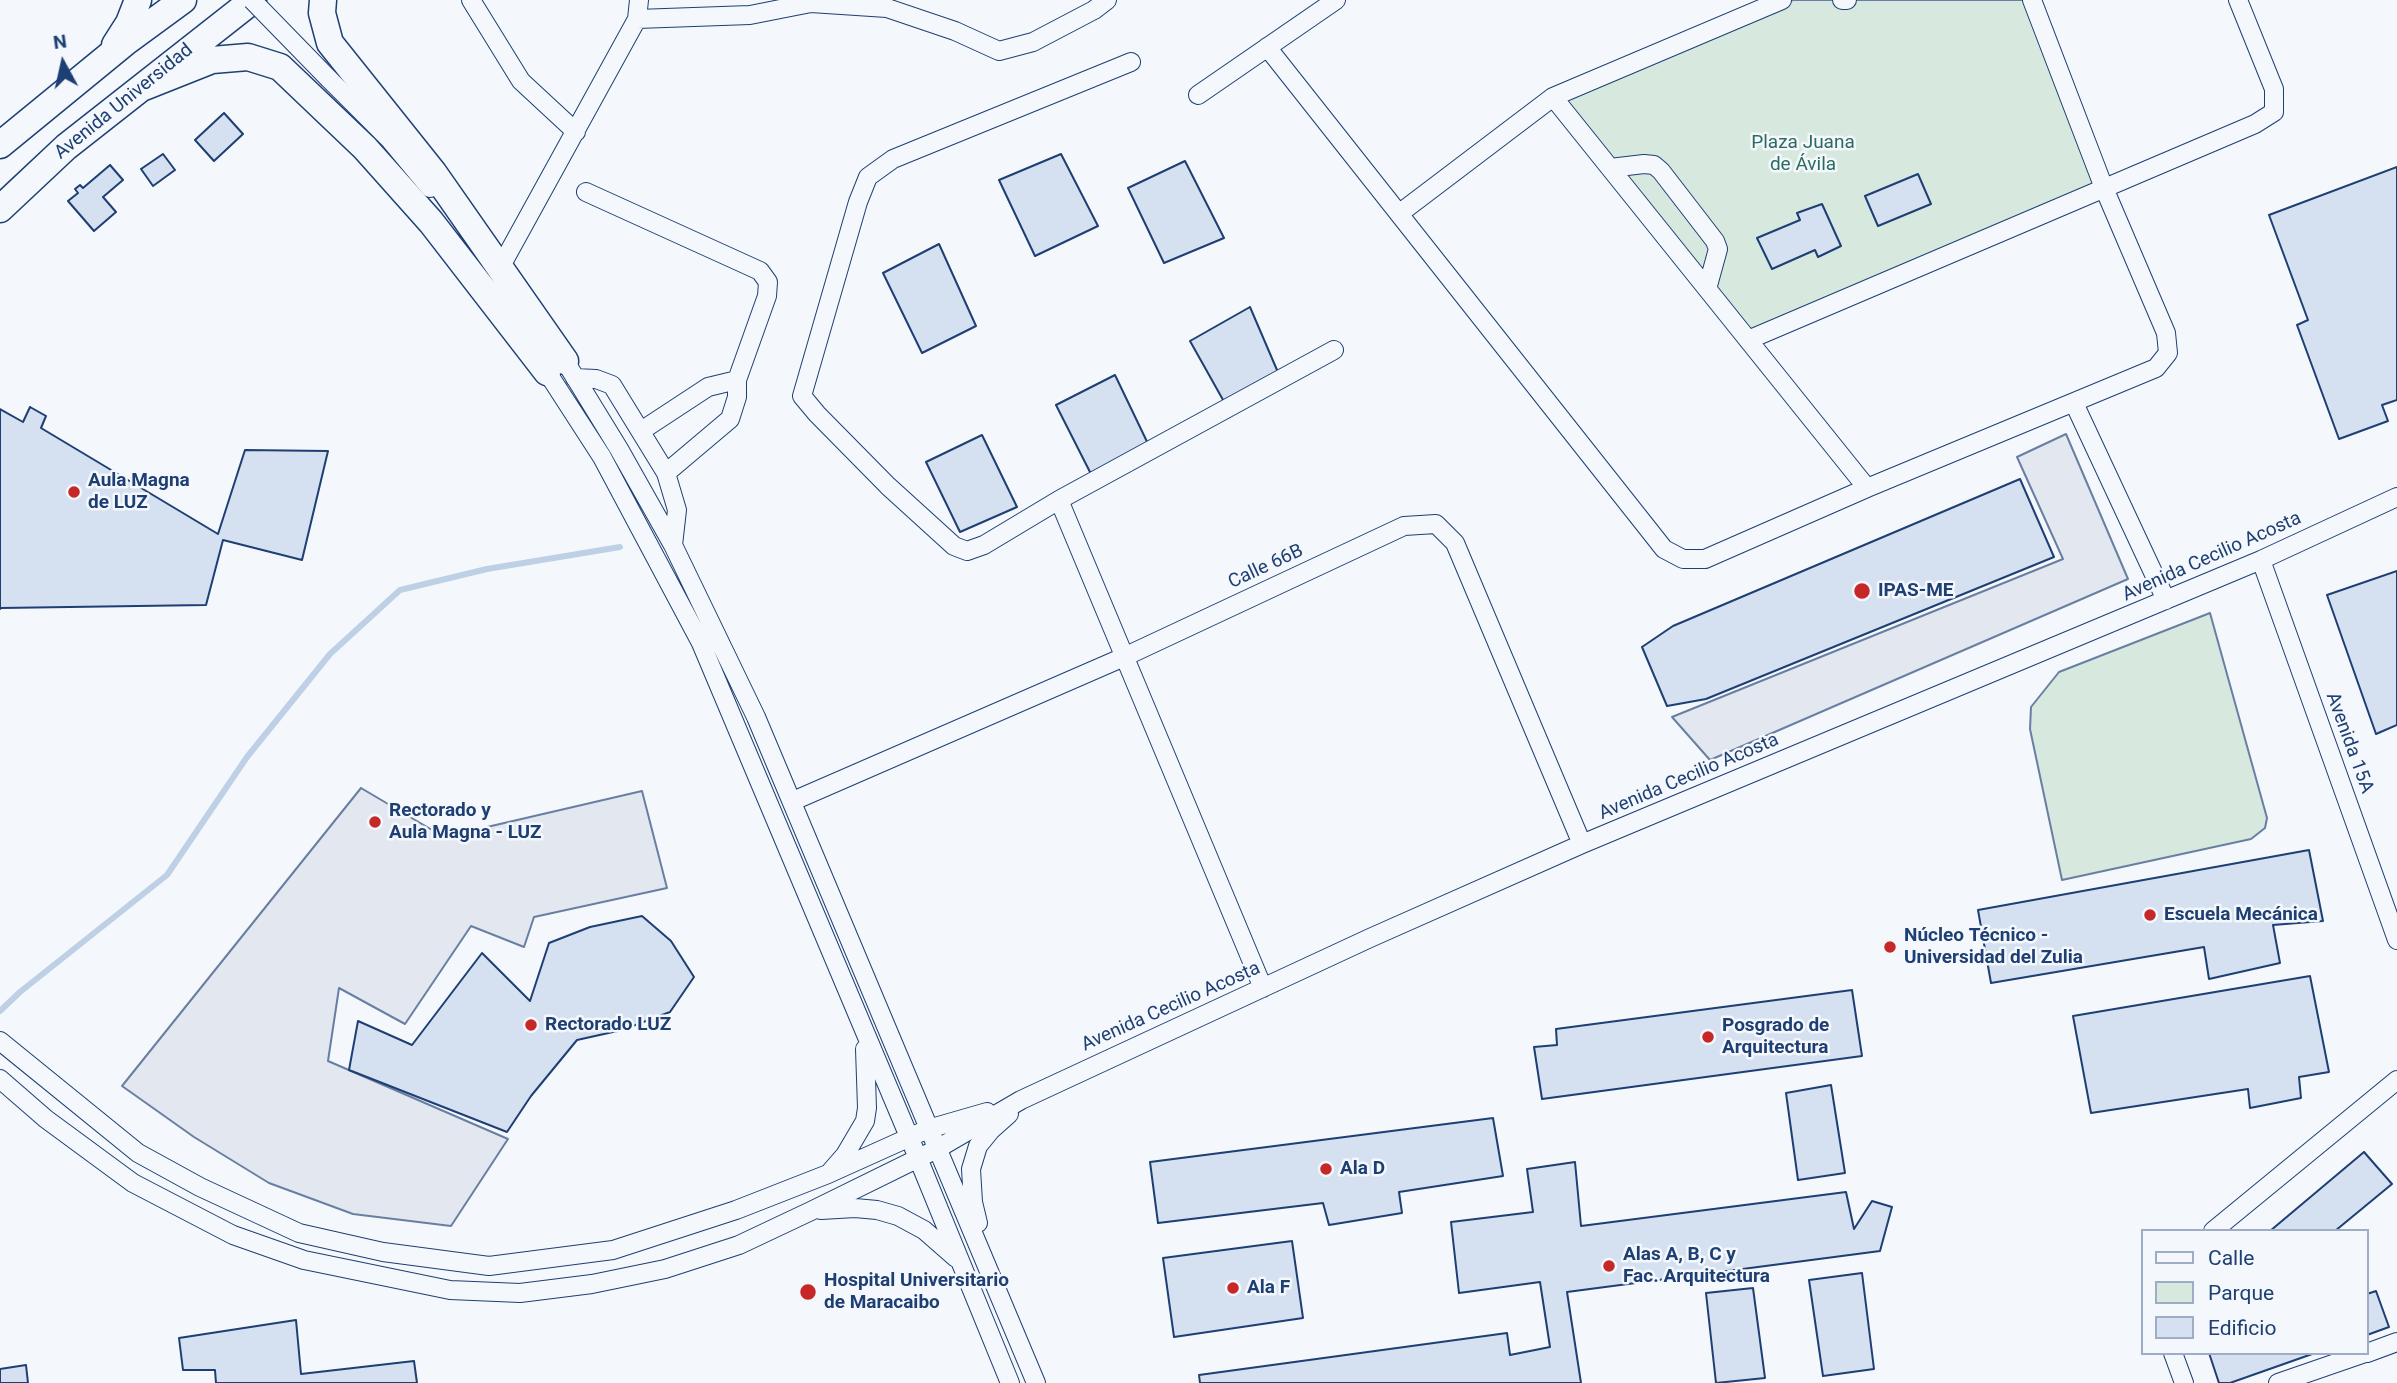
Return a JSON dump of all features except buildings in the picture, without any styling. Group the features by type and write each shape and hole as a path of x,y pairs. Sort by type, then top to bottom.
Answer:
{"street":[{"path":"109,55 129,23 138,0"},
{"path":"0,145 109,55 183,0"},
{"path":"253,0 390,140 444,207 619,449 673,545 756,717 1036,1383"},
{"name":"Avenida Universidad","path":"0,209 66,147 253,0"},
{"path":"323,0 322,13 330,43 433,172 500,268 562,371 602,457 701,643 1010,1383"},
{"path":"471,0 522,81 576,132"},
{"path":"500,268 637,19 639,0"},
{"path":"858,6 878,0"},
{"path":"637,19 750,15 811,3 887,8 955,31 999,51 1033,42 1094,10 1107,0"},
{"path":"1198,95 1336,0"},
{"path":"1400,214 1553,97 1782,0"},
{"path":"1267,47 1664,549 1683,559 1705,559 1867,488 2156,369 2168,353 2166,333 2104,188 2032,0"},
{"path":"1748,340 2255,124 2274,112 2274,89 2238,0"},
{"path":"144,87 212,60 248,57 279,67 365,148 562,371 611,385 666,473 677,510 673,545"},
{"path":"1131,62 893,159 868,177 858,202 802,396 888,486 954,546 967,551 984,545 1059,499 1334,350"},
{"path":"1553,97 1867,488"},
{"path":"1610,168 1654,164 1661,171 1715,241 1718,249 1707,289"},
{"path":"586,192 760,271 768,282 767,296 737,380 737,397 730,419 666,473"},
{"path":"641,431 708,387 737,380"},
{"path":"2074,403 2166,600"},
{"name":"Avenida Cecilio Acosta","path":"0,1079 46,1119 133,1184 233,1235 304,1259 450,1290 520,1293 592,1284 665,1269 739,1245 937,1149 1004,1108 1370,938 1582,844 2261,560 2397,497"},
{"path":"1059,499 1263,988"},
{"name":"Calle 66B","path":"793,801 1124,657 1404,526 1436,524 1455,543 1582,844"},
{"name":"Avenida 15A","path":"2261,560 2397,940"},
{"path":"828,1174 845,1155 865,1121 867,1087 864,1035"},
{"name":"Avenida Cecilio Acosta","path":"0,1041 138,1153 179,1176 299,1233 383,1252 489,1266 613,1250 736,1210 828,1174 928,1129 1004,1108"},
{"path":"2215,1229 2397,1080"},
{"path":"986,1260 973,1202 971,1169 978,1146 1021,1100"},
{"path":"811,1211 855,1208 898,1216 924,1230 959,1260"},
{"path":"2369,1352 2397,1342"},
{"path":"2174,1355 2184,1383"},
{"path":"2278,1383 2360,1355"}],"green space":[{"name":"Plaza Juana de Ávila","path":"1793,0 2028,0 2099,185 1748,334 1560,99"},
{"path":"2210,613 2267,818 2265,828 2251,839 2062,880 2030,729 2031,707 2059,672"}],"shaded area":[{"path":"2066,434 2128,579 1710,760 1672,717 2063,559 2017,457"},
{"path":"361,788 444,837 642,791 667,888 534,917 524,947 471,926 405,1024 339,988 328,1061 508,1139 451,1226 353,1214 269,1183 194,1137 122,1086"}],"waterway":[{"path":"0,1011 20,992 167,875 247,757 330,654 400,590 487,569 620,547"}],"place":[{"name":"Aula Magna de LUZ","path":"74,492"},
{"name":"IPAS-ME","path":"1862,591"},
{"name":"Rectorado y Aula Magna - LUZ","path":"375,822"},
{"name":"Escuela Mecánica","path":"2150,915"},
{"name":"Núcleo Técnico - Universidad del Zulia","path":"1890,947"},
{"name":"Rectorado LUZ","path":"531,1025"},
{"name":"Posgrado de Arquitectura","path":"1708,1037"},
{"name":"Ala D","path":"1326,1169"},
{"name":"Alas A, B, C y Fac. Arquitectura","path":"1609,1266"},
{"name":"Ala F","path":"1233,1288"},
{"name":"Hospital Universitario de Maracaibo","path":"808,1292"}]}
